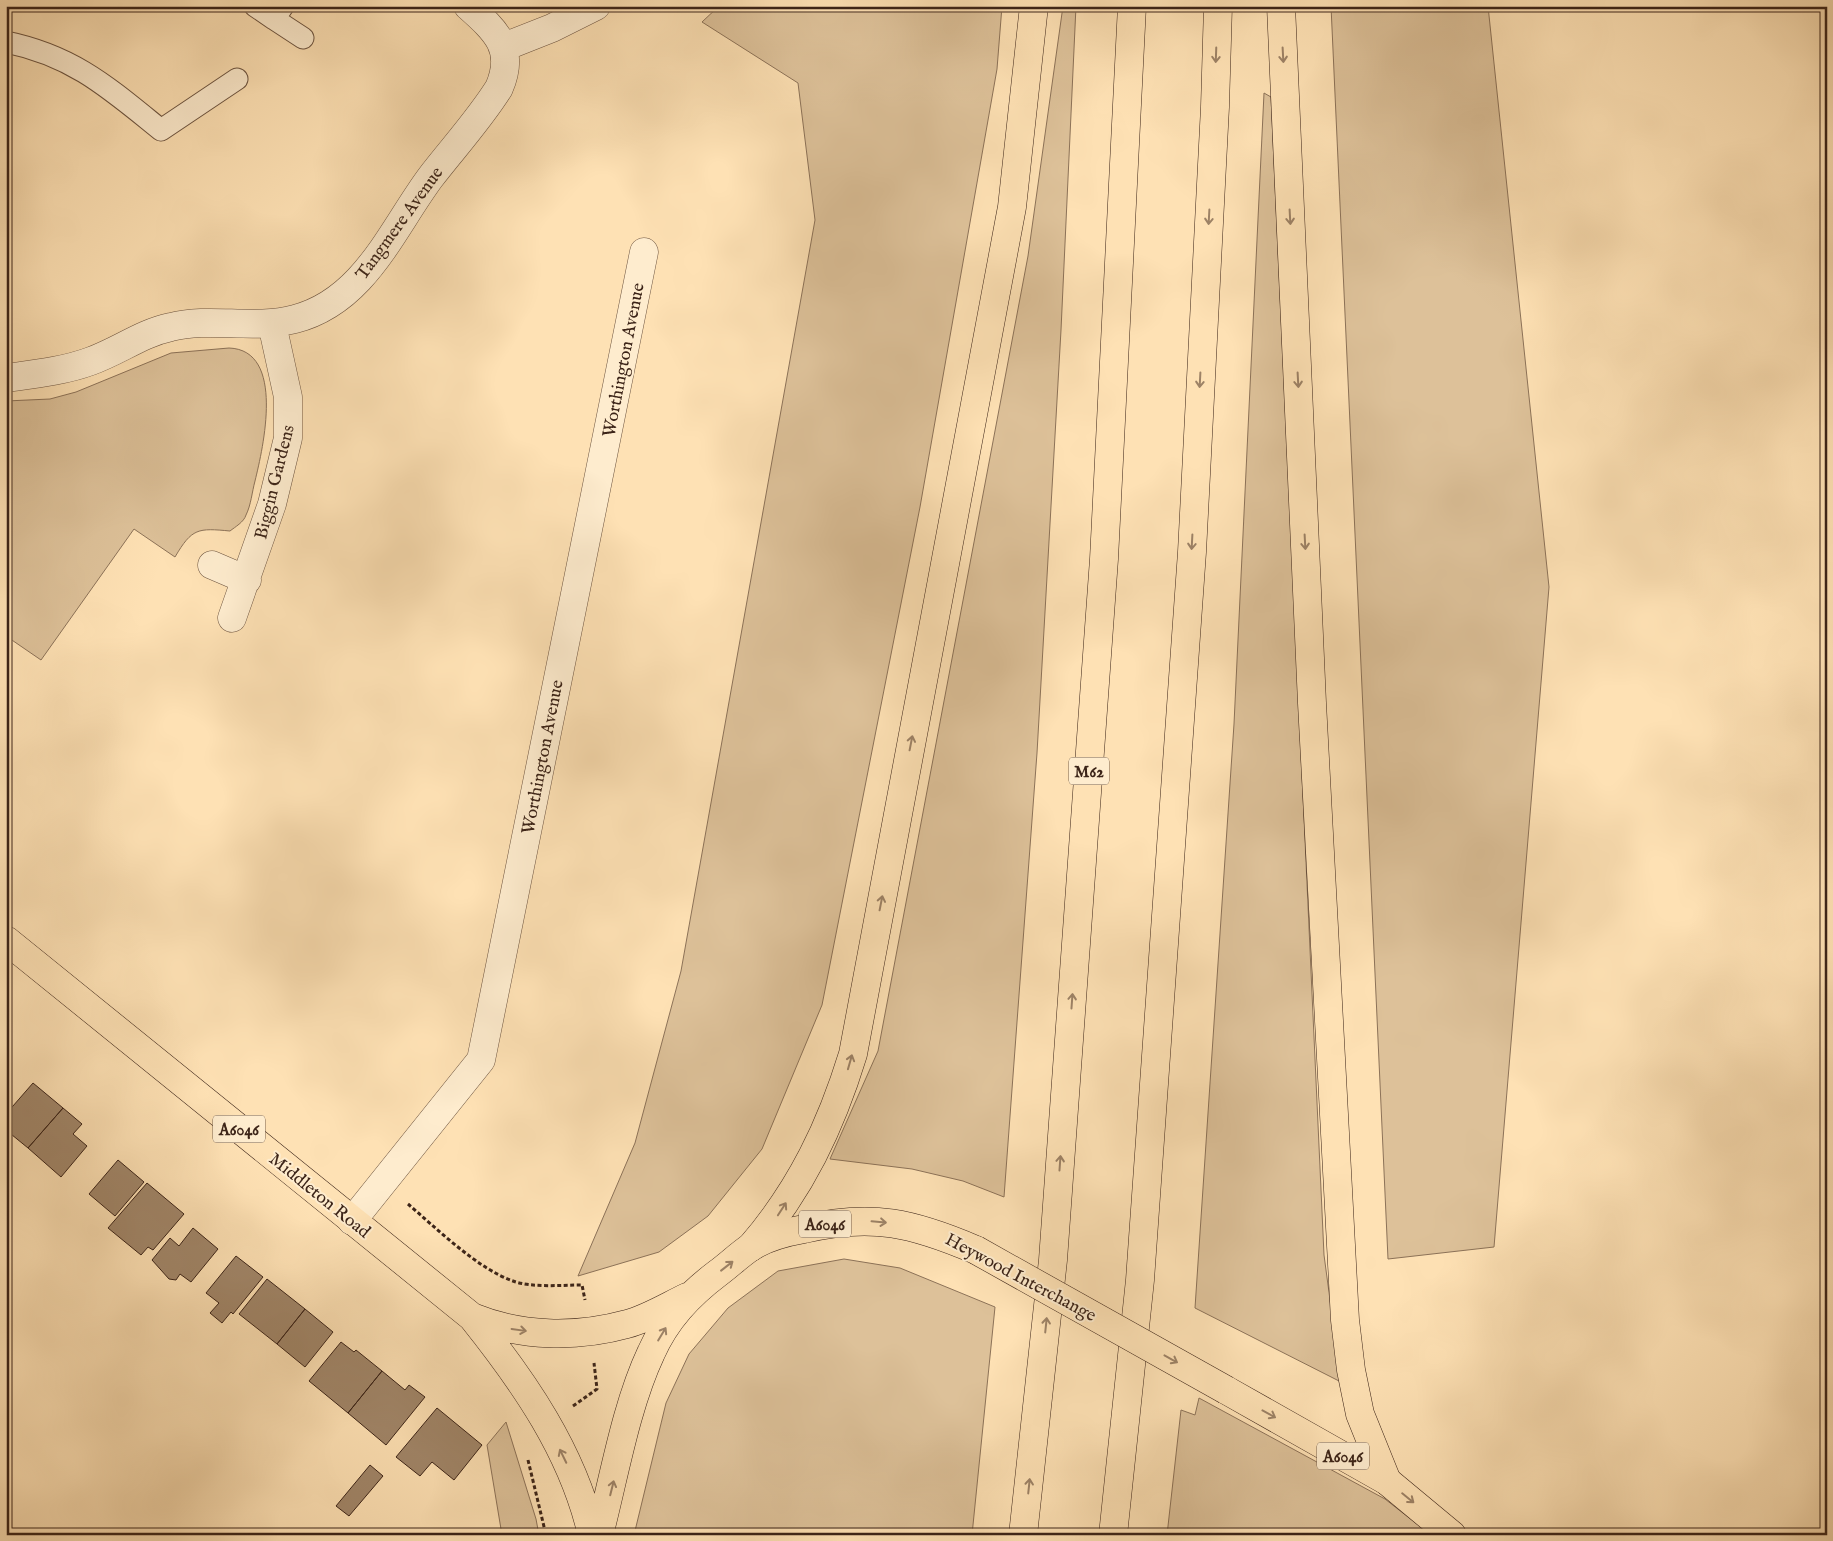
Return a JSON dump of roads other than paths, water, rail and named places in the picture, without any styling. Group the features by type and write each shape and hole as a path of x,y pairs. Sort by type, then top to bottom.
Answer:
{"main road":[{"path":"752,1247 778,1216 800,1182 839,1100 853,1054 1012,208 1034,6"},
{"name":"M62","path":"1023,1535 1053,1260 1104,569 1132,6"},
{"path":"1113,1535 1140,1280 1191,562 1215,107 1218,6"},
{"path":"1281,6 1312,684 1345,1320 1351,1370 1360,1414 1387,1481"},
{"name":"Middleton Road","path":"6,940 472,1316 509,1363 548,1423 573,1477 587,1513 592,1535"},
{"name":"Heywood Interchange","path":"599,1535 639,1380 651,1351 689,1296 752,1247 790,1232 828,1223 862,1220 901,1224 937,1233 976,1250 1387,1481 1452,1535"},
{"name":"Middleton Road","path":"472,1316 496,1327 520,1331 557,1334 590,1332 629,1324 689,1296"}],"street":[{"path":"468,6 490,26 504,47 552,28 596,6"},
{"name":"Tangmere Avenue","path":"6,378 64,370 94,360 150,332 172,326 193,324 272,324 308,315 334,303 367,271 431,178 499,88 505,75 506,59 504,47"},
{"name":"Worthington Avenue","path":"352,1221 481,1060 644,252"},
{"name":"Biggin Gardens","path":"232,618 272,504 288,438 290,417 288,397 272,324"},
{"path":"212,565 246,580"}],"lane":[{"path":"255,6 279,13 304,38"},
{"path":"6,42 26,46 70,62 100,82 161,130 237,79"}]}
